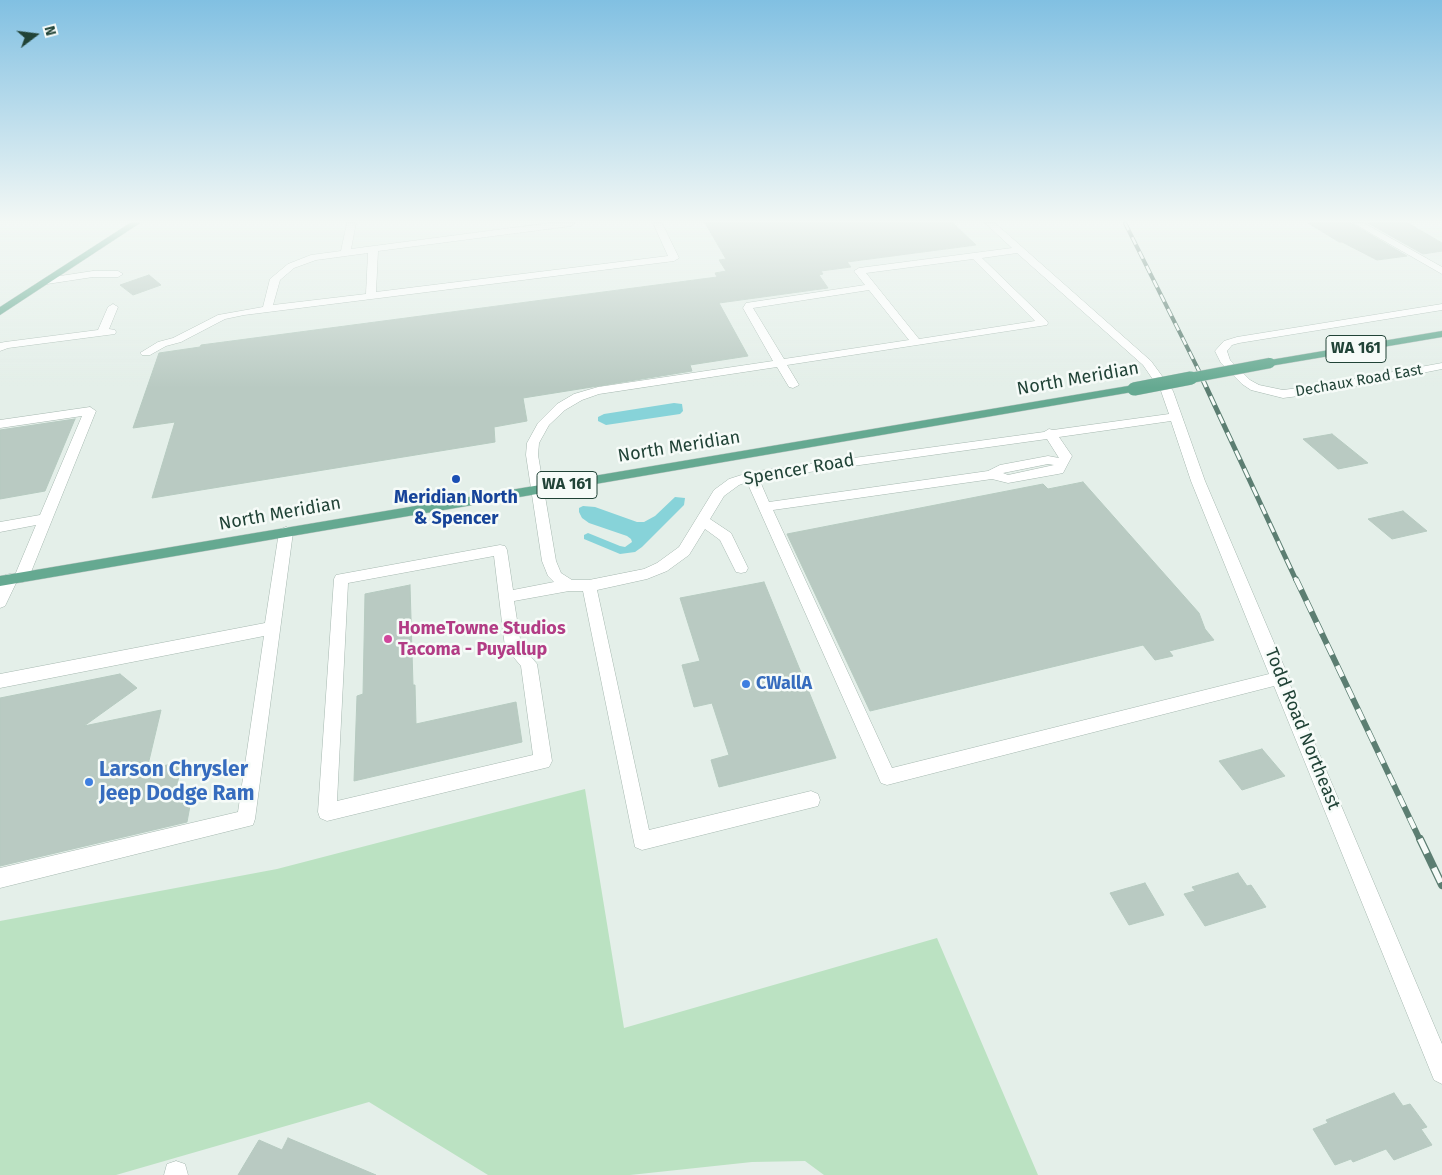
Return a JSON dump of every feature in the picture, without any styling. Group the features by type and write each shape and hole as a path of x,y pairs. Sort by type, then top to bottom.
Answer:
{"main road":[{"path":"0,312 52,278"},
{"name":"North Meridian","path":"11,579 1134,389 1270,363 1442,334"}],"street":[{"path":"47,281 70,278"},
{"path":"267,309 276,278"},
{"path":"371,296 372,278"},
{"path":"146,353 162,344 177,340 222,317 267,309 516,278"},
{"path":"864,278 916,342"},
{"path":"569,585 555,576 549,561 532,455 537,433 544,423 569,402 598,391 1043,323 996,278"},
{"name":"Todd Road Northeast","path":"1051,278 1147,363 1164,386 1198,481 1281,678 1442,1072"},
{"path":"793,385 748,308 750,305 871,287"},
{"name":"Dechaux Road East","path":"1442,307 1237,340 1228,343 1221,351 1225,361 1246,382 1255,388 1283,394 1322,389 1442,366"},
{"path":"0,348 5,345 106,333 114,308"},
{"path":"0,424 90,411 45,520 0,602"},
{"name":"Spencer Road","path":"506,598 569,585 589,586 647,574 662,567 684,551 719,493 734,482 751,476 1049,433 1176,417"},
{"path":"765,507 992,475 1008,479 1058,470 1061,462 1065,460 1064,452 1049,433"},
{"path":"751,476 887,777 1281,678"},
{"path":"0,527 45,520"},
{"path":"702,520 726,538 741,568"},
{"path":"0,878 246,819 286,532"},
{"path":"500,550 506,598 513,647 529,664 543,761 327,812 340,579 500,550"},
{"path":"589,586 642,842 811,800"},
{"path":"0,680 273,628"}],"green space":[{"path":"585,789 624,1028 937,938 1038,1175 824,1175 805,1161 752,1162 630,1175 488,1175 369,1102 116,1175 0,1175 0,921 277,869"}],"water":[{"path":"674,403 682,404 683,411 680,414 606,425 598,421 598,417 604,414"},
{"path":"675,497 685,498 684,505 635,552 620,554 584,539 584,535 588,533 620,546 625,547 632,542 627,536 589,523 582,518 579,508 583,506 595,507 637,522 644,522 655,516"}],"building":[{"path":"141,278 152,278 161,285 133,295 120,285"},
{"path":"711,278 821,278 828,288 719,303 748,356 690,365 692,371 523,398 527,421 494,427 495,442 152,498 175,422 133,428 159,353 200,347 201,345"},
{"path":"75,419 45,491 0,499 0,430"},
{"path":"1332,434 1368,463 1338,469 1303,439"},
{"path":"1083,482 1199,613 1205,629 1214,640 1169,651 1173,656 1155,660 1143,645 870,711 787,534 1043,484 1048,489"},
{"path":"1403,511 1427,531 1392,539 1368,519"},
{"name":"CWallA","path":"764,582 836,758 719,787 711,760 729,755 712,703 694,707 682,665 700,661 680,598"},
{"name":"HomeTowne Studios Tacoma - Puyallup","path":"410,585 416,724 516,702 522,742 354,781 357,696 363,694 365,594"},
{"name":"Larson Chrysler Jeep Dodge Ram","path":"120,674 137,688 84,726 161,710 147,769 182,762 174,799 192,795 187,822 0,866 0,698"},
{"path":"1262,749 1285,776 1242,790 1219,761"},
{"path":"1238,873 1247,886 1251,885 1266,907 1205,926 1184,894 1195,891 1192,887"},
{"path":"1145,883 1164,915 1129,925 1110,893"},
{"path":"1394,1093 1403,1106 1410,1104 1427,1127 1421,1129 1432,1145 1394,1160 1386,1149 1353,1162 1351,1159 1335,1165 1313,1129 1328,1123 1326,1120"},
{"path":"288,1138 376,1175 238,1175 259,1140 282,1150"}],"railway":[{"path":"1152,278 1203,379"},
{"path":"1202,378 1296,580"},
{"path":"1296,579 1420,840"},
{"path":"1420,839 1442,885"}],"place":[{"name":"Meridian North & Spencer","path":"456,479"},
{"name":"HomeTowne Studios Tacoma - Puyallup","path":"388,639"},
{"name":"CWallA","path":"746,684"},
{"name":"Larson Chrysler Jeep Dodge Ram","path":"89,782"}]}
